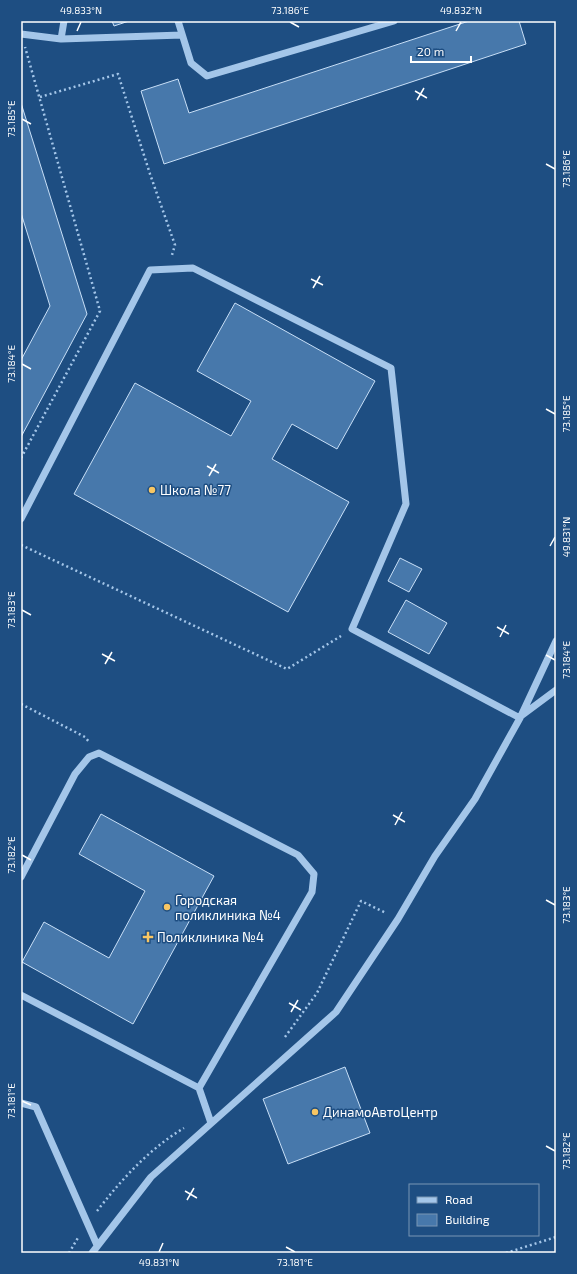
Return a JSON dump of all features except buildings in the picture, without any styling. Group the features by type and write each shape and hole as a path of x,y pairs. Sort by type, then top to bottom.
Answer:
{"street":[{"path":"61,39 64,21"},
{"path":"178,21 191,63 207,76 394,21"},
{"path":"21,34 61,39 182,35"},
{"path":"21,519 150,270 192,268 391,368 406,504 352,629 520,718"},
{"path":"92,1253 151,1177 336,1012 398,919 435,856 475,799 520,718 556,641"},
{"path":"520,718 556,690"},
{"path":"21,877 75,774 89,757 99,753 298,855 314,874 312,892 199,1088"},
{"path":"21,995 199,1088 211,1123"},
{"path":"21,1103 36,1107 97,1245"}],"path":[{"path":"21,34 100,311 21,458"},
{"path":"40,97 118,74 150,174 175,245 167,269"},
{"path":"21,545 286,669 352,629"},
{"path":"21,704 85,738 99,753"},
{"path":"281,1043 317,993 361,901 398,919"},
{"path":"87,1222 120,1182 164,1140 208,1113"},
{"path":"506,1253 556,1237"}],"place":[{"name":"Школа №77","path":"152,490"},
{"name":"Городская поликлиника №4","path":"167,907"},
{"name":"Поликлиника №4","path":"148,937"},
{"name":"ДинамоАвтоЦентр","path":"315,1112"}]}
